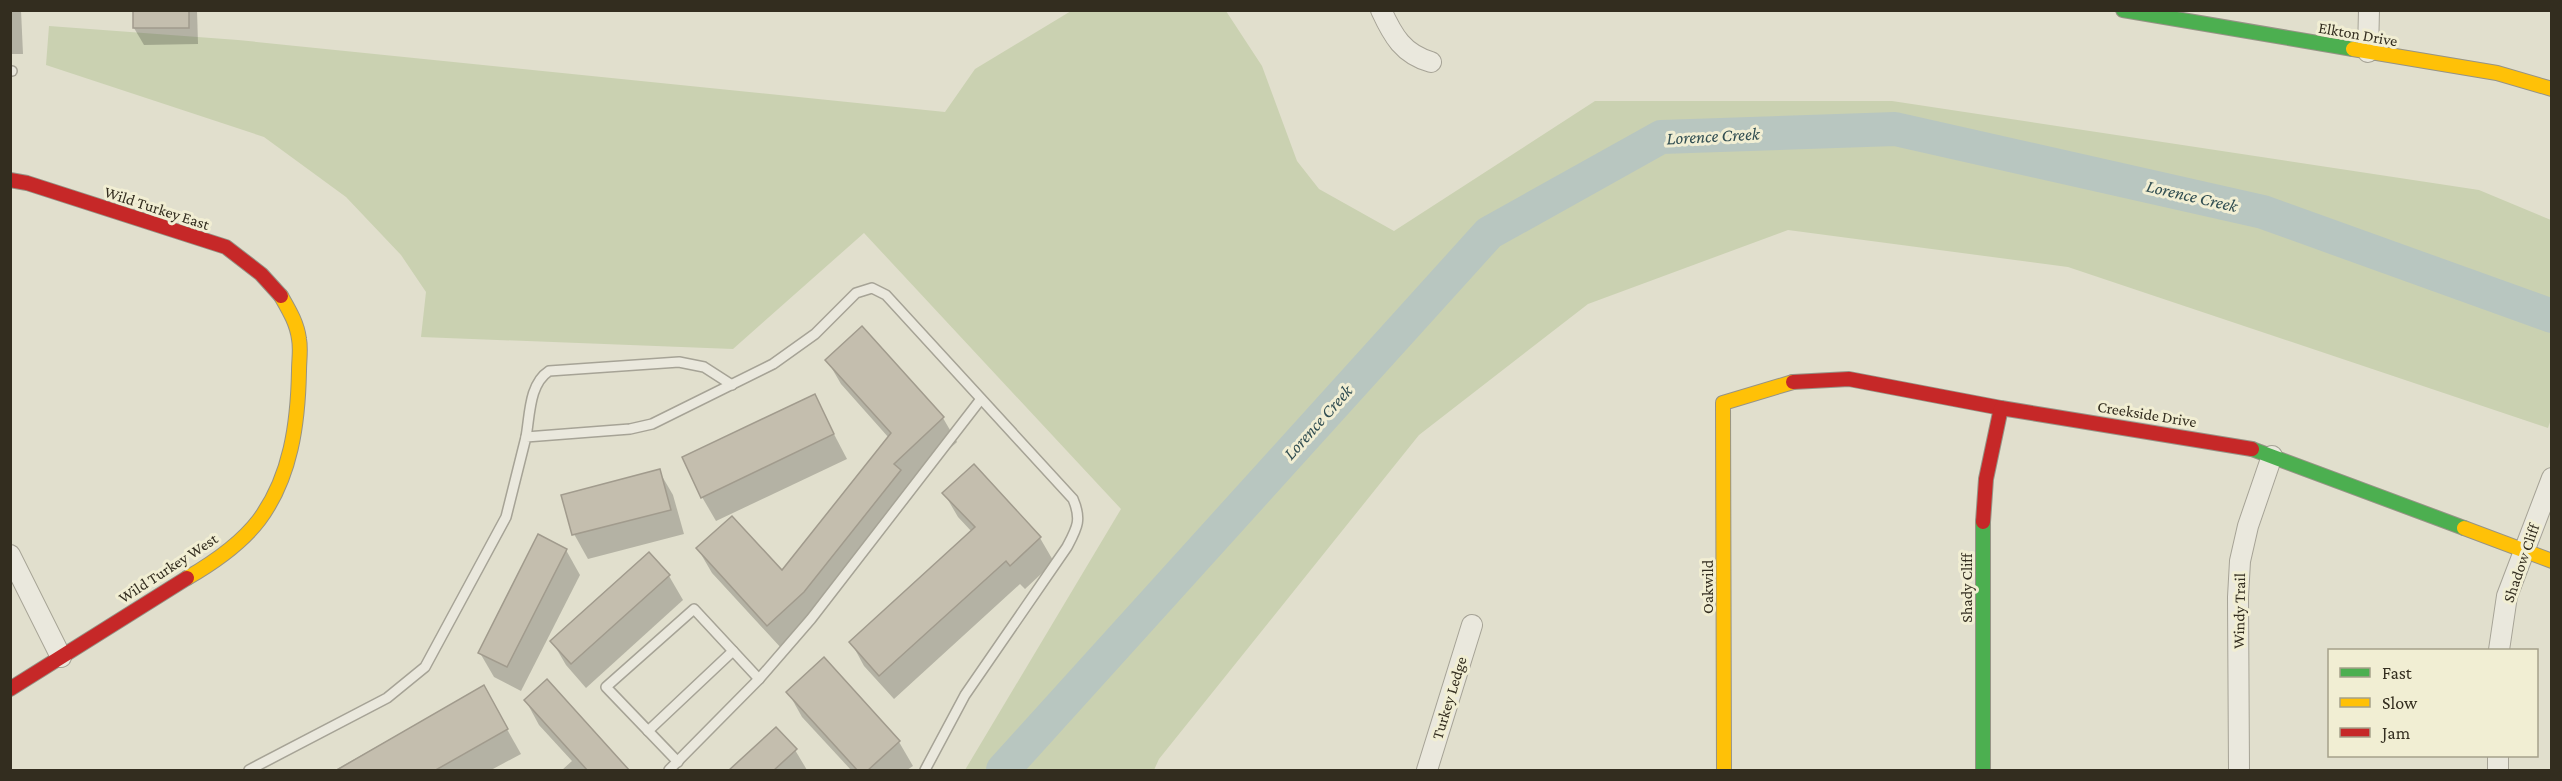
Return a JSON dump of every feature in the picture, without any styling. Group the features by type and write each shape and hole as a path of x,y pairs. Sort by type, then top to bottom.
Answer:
{"street":[{"path":"1381,10 1402,47 1418,58 1431,62"},
{"name":"Elkton Drive","path":"2123,10 2497,73 2552,89"},
{"path":"2368,52 2369,10"},
{"name":"Wild Turkey East","path":"10,180 27,183 226,248 249,261 278,294"},
{"name":"Wild Turkey West","path":"10,689 216,559 245,534 269,506 291,452 299,379 299,336 278,294"},
{"name":"Creekside Drive","path":"1724,403 1787,382 1849,379 2001,408 2247,447 2552,561"},
{"name":"Oakwild","path":"1724,403 1724,771"},
{"name":"Shady Cliff","path":"1983,771 1983,508 1986,479 2001,408"},
{"name":"Windy Trail","path":"2239,771 2238,597 2240,561 2248,526 2272,456"},
{"name":"Shadow Cliff","path":"2499,649 2507,596 2552,478"},
{"path":"10,555 61,657"},
{"name":"Turkey Ledge","path":"1426,771 1472,625"}],"lane":[{"path":"526,437 630,429 652,424 773,364 815,334 856,293 872,288 886,295 1073,499 1079,512 1077,526 1066,547 965,695 925,771"},
{"path":"249,771 387,698 425,667 506,517 526,437 534,389 539,377 549,371 679,362 704,367 732,385"},
{"path":"669,771 759,679 811,619 981,399"},
{"path":"678,762 606,687 694,609 759,679"},
{"path":"648,730 733,651"}],"green space":[{"path":"1071,11 1226,11 1262,66 1297,161 1319,189 1394,231 1595,101 1892,101 2479,190 2551,220 2551,419 2548,428 2068,267 1788,230 1588,304 1419,435 1159,759 1154,770 965,770 1121,509 864,233 733,349 421,337 426,292 401,255 346,197 264,137 46,65 49,26 238,40 945,112 975,69"}],"building":[{"path":"133,10 189,10 189,28 133,28"},
{"path":"862,326 944,417 894,464 901,470 804,592 767,626 696,548 732,516 782,570 891,433 825,360"},
{"path":"815,394 834,434 701,498 682,457"},
{"path":"974,464 1041,537 1010,566 1006,561 879,676 849,642 975,527 942,493"},
{"path":"660,469 671,510 572,535 561,495"},
{"path":"538,534 567,549 507,667 478,653"},
{"path":"649,552 670,575 571,664 550,641"},
{"path":"824,657 900,741 867,771 858,771 786,692"},
{"path":"547,679 630,771 588,771 524,700"},
{"path":"484,685 508,729 434,771 335,771"},
{"path":"776,727 797,749 773,771 728,771"}],"waterway":[{"name":"Lorence Creek","path":"1003,770 1489,233 1661,137 1895,129 2263,212 2552,316"}],"traffic: fast":[{"path":"2123,10 2353,49"},
{"path":"2252,449 2464,528"},
{"path":"1983,522 1983,770"}],"traffic: slow":[{"path":"2353,49 2497,73 2552,89"},
{"path":"187,578 226,553 243,538 259,520 279,486 291,449 294,430 300,347 295,322 281,296"},
{"path":"1724,770 1723,403 1793,382"},
{"path":"2464,528 2552,561"}],"traffic: jam":[{"path":"10,180 27,183 226,247 261,274 281,296"},
{"path":"1793,382 1849,379 2001,408 2252,449"},
{"path":"1983,522 1986,479 2001,408"},
{"path":"10,689 187,578"}]}
